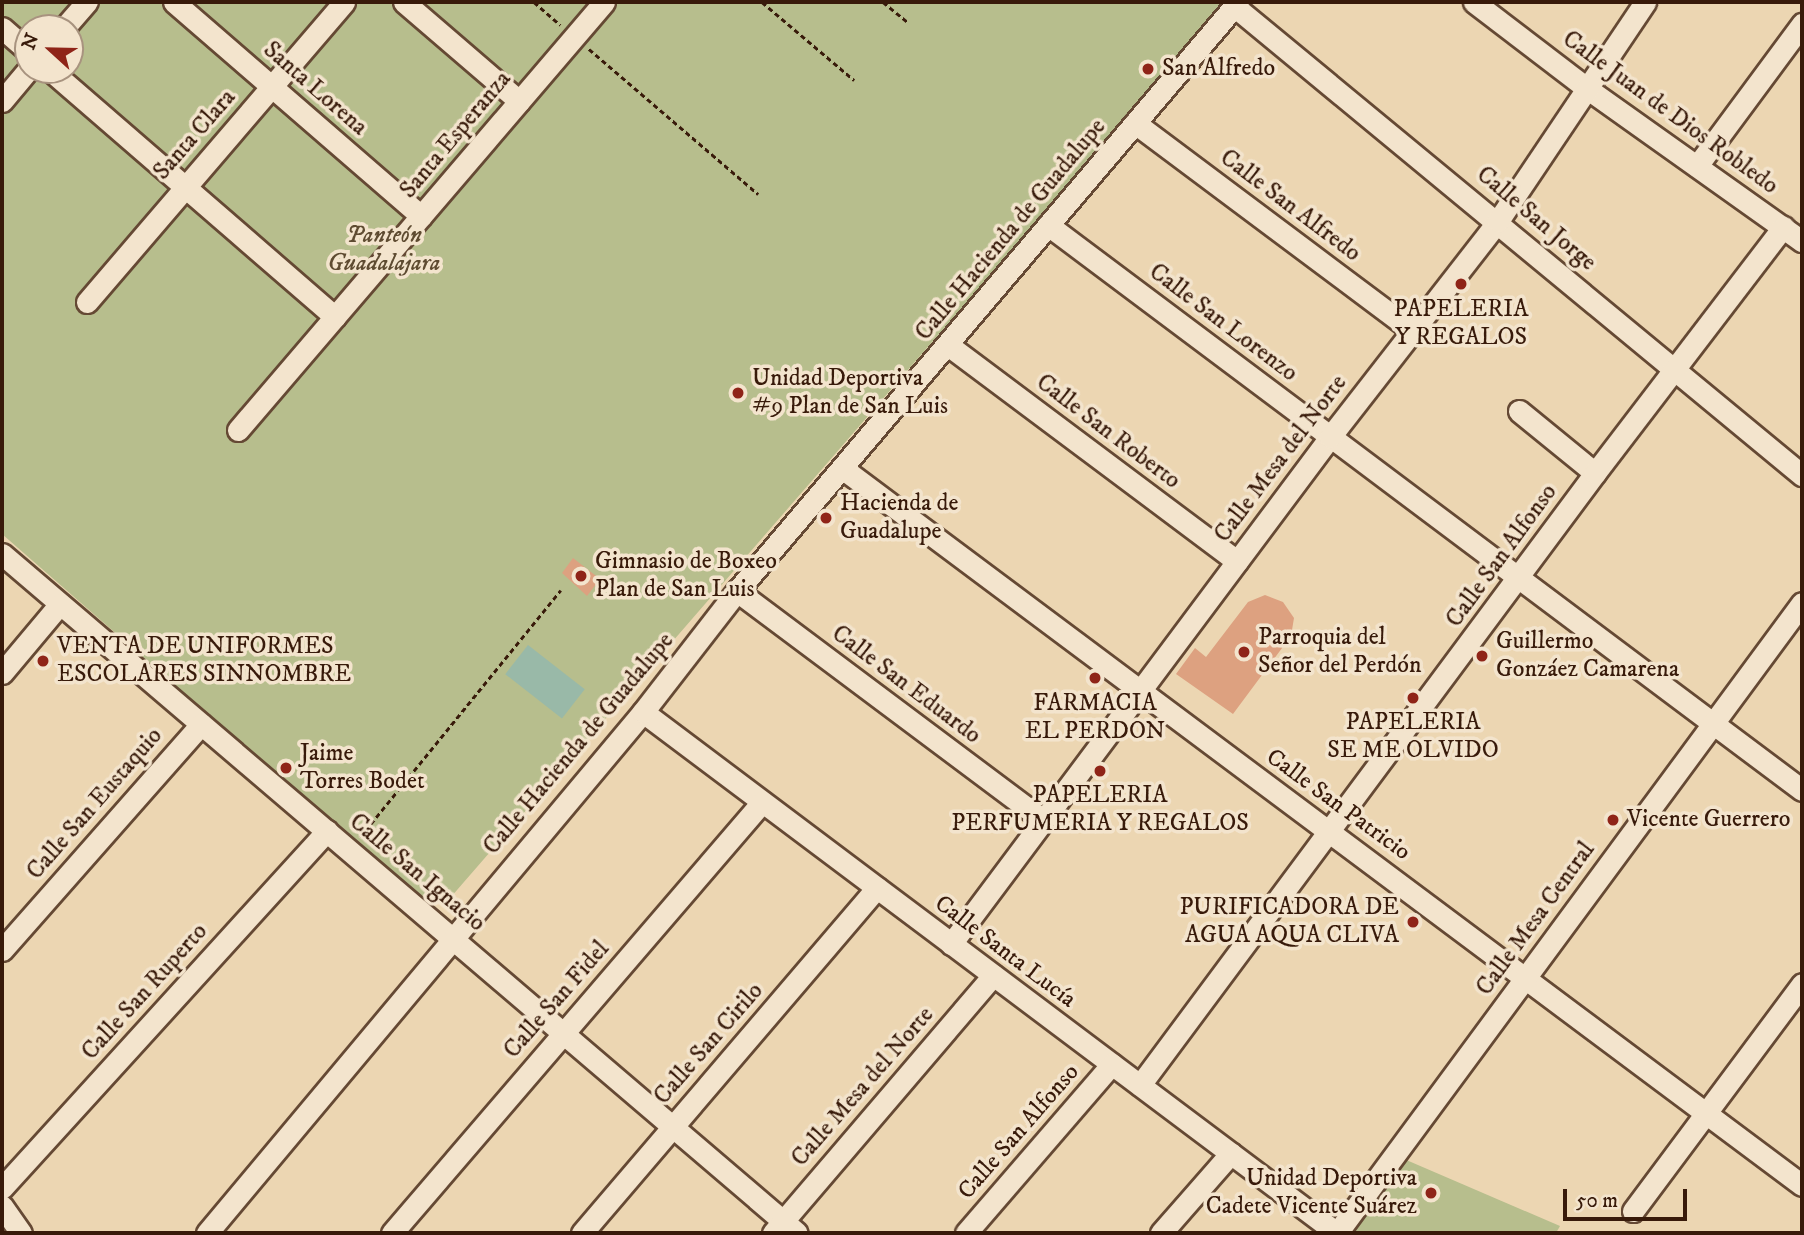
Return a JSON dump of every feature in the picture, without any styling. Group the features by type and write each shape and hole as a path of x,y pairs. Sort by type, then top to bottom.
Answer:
{"street":[{"name":"Santa Lorena","path":"174,2 421,216"},
{"name":"Santa Clara","path":"87,302 344,2"},
{"path":"404,2 519,101"},
{"name":"Santa Esperanza","path":"238,430 604,2"},
{"name":"Calle Juan de Dios Robledo","path":"1474,2 1585,87 1802,241"},
{"name":"Calle Mesa del Norte","path":"951,944 1329,437 1498,221 1585,87 1645,2"},
{"name":"Calle Hacienda de Guadalupe","path":"207,1233 643,712 737,592 1236,4"},
{"name":"Calle San Jorge","path":"1236,4 1802,475"},
{"path":"1697,166 1802,23"},
{"path":"2,101 16,84"},
{"path":"66,84 335,317"},
{"name":"Calle San Alfredo","path":"1135,123 1413,331"},
{"name":"Calle San Lorenzo","path":"1048,225 1802,790"},
{"name":"Calle San Alfonso","path":"1140,1085 1519,579 1595,473 1783,227"},
{"name":"Calle San Roberto","path":"948,345 1237,561"},
{"path":"1519,411 1595,473"},
{"name":"Calle San Patricio","path":"842,468 1527,976 1802,1185"},
{"name":"Calle San Ignacio","path":"2,554 673,1127 784,1229"},
{"name":"Calle San Eduardo","path":"737,592 1043,820"},
{"name":"Calle Mesa Central","path":"1337,1233 1802,603"},
{"path":"2,673 60,604"},
{"name":"Calle Santa Lucía","path":"643,712 1337,1233"},
{"name":"Calle San Eustaquio","path":"2,950 201,723"},
{"name":"Calle San Fidel","path":"392,1233 762,802"},
{"name":"Calle San Ruperto","path":"2,1188 327,831"},
{"name":"Calle San Cirilo","path":"582,1233 877,888"},
{"name":"Calle Mesa del Norte","path":"784,1229 993,975"},
{"path":"1633,1211 1802,984"},
{"name":"Calle San Alfonso","path":"966,1233 1112,1064"},
{"path":"1161,1233 1230,1153"},
{"path":"2,1206 21,1233"}],"path":[{"path":"534,2 758,194"},
{"path":"762,2 854,80"},
{"path":"883,2 908,22"},
{"path":"369,825 561,590"}],"green space":[{"name":"Panteón Guadalajara","path":"2,2 1227,2 444,905 411,891 2,534"},
{"name":"Unidad Deportiva Cadete Vicente Suárez","path":"1404,1159 1560,1226 1556,1233 1349,1233"}],"shaded area":[{"path":"528,645 585,689 562,718 505,674"}],"building":[{"name":"Gimnasio de Boxeo Plan de San Luis","path":"573,558 600,579 587,596 562,573"},
{"name":"Parroquia del Señor del Perdón","path":"1265,595 1283,602 1294,618 1291,636 1233,714 1176,674 1195,648 1206,657 1248,602"}],"place":[{"name":"San Alfredo","path":"1148,69"},
{"name":"PAPELERIA Y REGALOS","path":"1461,284"},
{"name":"Unidad Deportiva #9 Plan de San Luis","path":"738,393"},
{"name":"Hacienda de Guadalupe","path":"826,518"},
{"name":"Gimnasio de Boxeo Plan de San Luis","path":"581,576"},
{"name":"Parroquia del Señor del Perdón","path":"1244,652"},
{"name":"Guillermo Gonzáez Camarena","path":"1482,656"},
{"name":"VENTA DE UNIFORMES ESCOLARES SINNOMBRE","path":"43,661"},
{"name":"FARMACIA EL PERDON","path":"1095,678"},
{"name":"PAPELERIA SE ME OLVIDO","path":"1413,698"},
{"name":"Jaime Torres Bodet","path":"286,768"},
{"name":"PAPELERIA PERFUMERIA Y REGALOS","path":"1100,771"},
{"name":"Vicente Guerrero","path":"1613,820"},
{"name":"PURIFICADORA DE AGUA AQUA CLIVA","path":"1413,922"},
{"name":"Unidad Deportiva Cadete Vicente Suárez","path":"1431,1193"}]}
